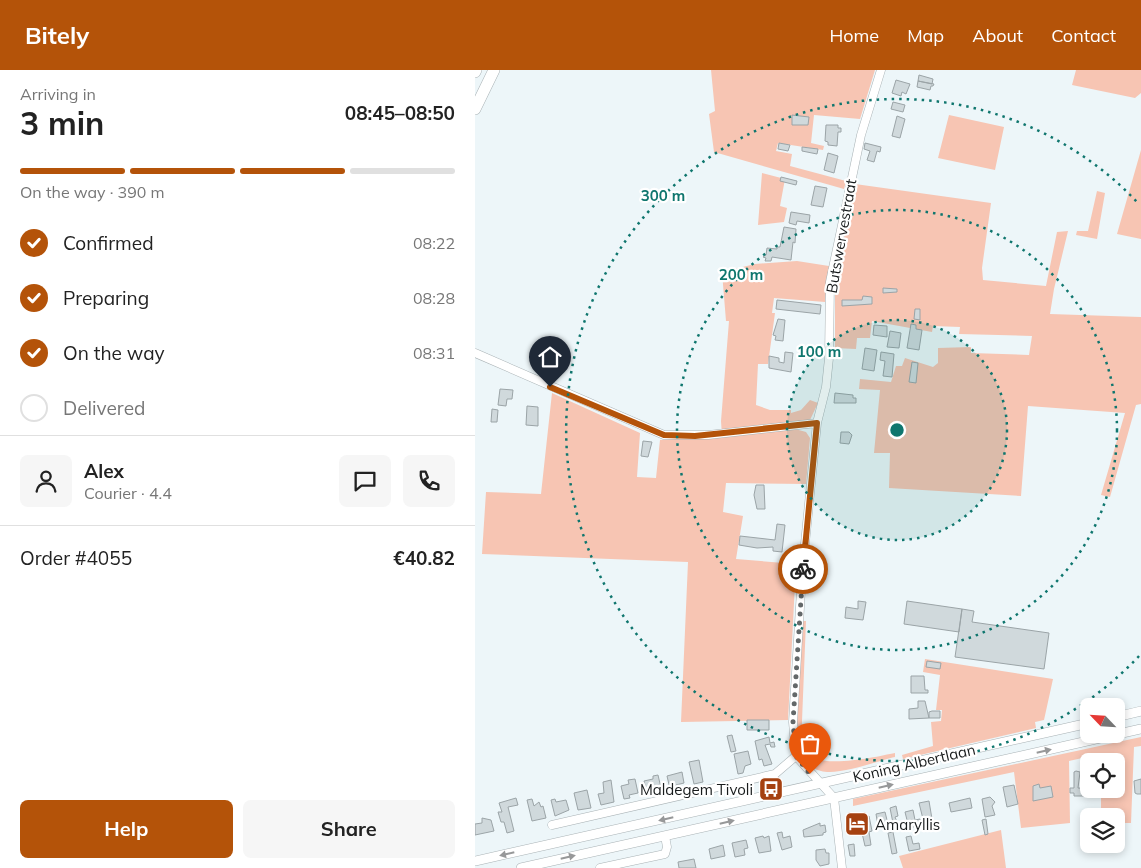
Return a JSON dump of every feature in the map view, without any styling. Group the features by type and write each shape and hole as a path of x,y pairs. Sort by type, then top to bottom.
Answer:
{"highway":[{"path":"475,109 494,70"}],"main road":[{"path":"1125,715 1141,711"},
{"name":"Koning Albertlaan","path":"475,861 1080,725"},
{"name":"Koning Albertlaan","path":"521,868 1141,729"}],"street":[{"name":"Butswervestraat","path":"796,756 793,722 803,574 817,423 826,387 829,358 830,282 861,134 881,70"},
{"path":"475,353 664,435 700,435 817,423"},
{"path":"553,825 775,774 796,756 834,798 842,868"},
{"path":"600,868 665,854 667,846 665,836"}],"shaded area":[{"path":"711,70 875,70 860,119 814,115 811,143 824,146 823,150 778,143 776,151 792,154 790,166 846,181 844,189 714,152 709,114 715,111"},
{"path":"1076,70 1141,70 1141,93 1135,98 1072,85"},
{"path":"949,115 1004,127 995,170 938,158"},
{"path":"1141,150 1141,239 1117,234"},
{"path":"762,173 785,179 780,206 787,208 784,222 758,225"},
{"path":"855,184 991,203 982,268 983,280 1046,286 1057,232 1068,231 1050,314 1141,317 1141,404 1136,405 1110,497 1101,495 1125,413 1028,406 1021,496 889,488 890,453 874,453 880,390 859,389 860,379 891,382 896,366 902,366 905,358 933,367 938,363 938,348 971,347 971,353 1029,355 1032,336 959,334 960,327 933,326 932,332 872,321 870,338 857,338 856,349 835,348 835,282"},
{"path":"1097,191 1105,193 1097,239 1076,235 1077,231 1088,231"},
{"path":"797,261 829,266 825,302 774,298 772,313 775,313 768,364 758,364 756,405 770,410 791,410 791,413 801,410 810,400 818,403 810,420 761,425 760,432 795,429 806,432 810,438 806,484 726,483 723,512 743,516 736,559 796,564 788,720 681,722 688,562 482,554 486,492 541,494 552,393 640,433 637,477 656,478 660,440 722,436 721,421 729,321 726,321 722,272 755,264"},
{"path":"803,621 806,621 801,746 807,754 817,759 829,761 858,760 895,753 895,757 847,770 828,772 814,768 802,758 799,751 796,722"},
{"path":"925,659 1053,679 1044,720 1035,722 1036,728 903,759 902,755 933,746 931,722 941,721 942,710 936,710 940,675 923,672"},
{"path":"1141,737 1141,746 1134,747 1131,823 1125,823 1125,808 1101,808 1101,798 1125,798 1125,753 1080,753 1080,759 1069,761 1070,823 1021,828 1014,772 853,806 853,799 1113,743 1125,743 1125,740"},
{"path":"1001,830 1006,868 903,868 899,856"}],"building":[{"path":"919,75 933,79 932,84 918,81"},
{"path":"896,80 910,84 906,94 902,92 901,96 892,93"},
{"path":"918,81 934,84 930,90 917,87"},
{"path":"893,102 905,105 903,112 891,109"},
{"path":"792,115 809,117 808,125 792,125"},
{"path":"897,116 905,119 900,138 892,136"},
{"path":"826,125 838,125 838,128 841,128 841,132 838,132 837,146 828,145 828,142 825,141"},
{"path":"779,143 790,145 788,151 778,149"},
{"path":"865,143 881,147 880,152 877,151 874,162 867,160 870,151 864,149"},
{"path":"802,147 818,149 817,154 802,151"},
{"path":"828,153 838,156 834,173 824,170"},
{"path":"781,177 797,181 796,185 780,181"},
{"path":"815,186 827,188 823,207 811,205"},
{"path":"791,212 810,215 809,223 797,221 796,225 789,223"},
{"path":"784,227 796,229 791,260 772,257 771,261 765,261 766,258 763,257 766,255 767,248 777,249 777,247 780,247"},
{"path":"883,288 897,289 897,292 883,293"},
{"path":"863,296 872,297 872,304 842,306 842,300 862,300"},
{"path":"777,300 821,305 820,314 776,309"},
{"path":"915,309 920,309 920,320 914,319"},
{"path":"778,319 785,320 783,341 775,340 776,336 773,335"},
{"path":"911,324 916,325 916,329 922,330 919,350 907,348"},
{"path":"874,325 887,326 887,337 873,335"},
{"path":"890,331 901,333 899,348 887,347"},
{"path":"865,348 877,350 874,371 862,369"},
{"path":"785,352 793,353 791,372 769,368 769,356 779,358 779,362 784,363"},
{"path":"881,352 894,354 892,377 883,376 885,361 880,360"},
{"path":"912,362 918,363 916,383 909,382"},
{"path":"500,389 513,390 512,399 507,399 506,406 498,405"},
{"path":"835,393 853,395 853,398 856,398 856,403 834,403"},
{"path":"527,406 538,407 538,426 526,425"},
{"path":"492,409 498,410 497,422 491,422"},
{"path":"841,432 849,432 852,435 849,444 840,443"},
{"path":"643,441 652,442 648,457 641,456"},
{"path":"756,485 764,485 765,509 757,509 754,495"},
{"path":"777,524 785,525 782,552 773,551 773,547 757,548 739,545 740,536 775,540"},
{"path":"858,601 866,602 863,620 845,618 846,607 858,609"},
{"path":"907,601 962,609 959,632 904,624"},
{"path":"962,609 974,611 972,622 1049,633 1044,669 955,657"},
{"path":"927,661 941,663 940,669 926,667"},
{"path":"911,676 924,676 925,690 928,690 928,693 911,693"},
{"path":"918,701 925,701 929,718 909,719 909,709 918,708"},
{"path":"940,711 940,718 929,718 929,712"},
{"path":"747,720 769,720 769,730 747,730"},
{"path":"732,735 736,751 731,752 727,736"},
{"path":"769,737 770,743 774,742 775,747 771,747 770,744 765,745 772,764 764,766 762,759 759,760 755,741"},
{"path":"748,751 751,764 745,766 743,773 738,774 734,754"},
{"path":"699,760 703,782 694,784 689,762"},
{"path":"682,772 684,783 670,789 667,776"},
{"path":"1074,772 1080,772 1078,788 1080,788 1080,796 1074,796 1074,793 1070,793 1070,788 1074,788"},
{"path":"658,775 661,788 652,790 653,793 647,794 644,781 653,779 653,776"},
{"path":"635,779 638,793 629,795 630,798 624,799 621,786 629,784 628,780"},
{"path":"1141,779 1141,794 1137,794 1135,793 1134,781"},
{"path":"611,780 614,802 601,805 598,794 604,793 603,782"},
{"path":"1039,784 1040,788 1051,786 1053,797 1033,801 1033,786"},
{"path":"1014,785 1018,804 1007,807 1003,787"},
{"path":"587,790 591,808 578,810 574,793"},
{"path":"990,797 995,802 992,806 995,815 985,817 982,799"},
{"path":"516,798 518,805 508,807 514,831 507,833 504,822 501,822 498,812 502,812 499,803"},
{"path":"970,798 972,808 951,812 949,803"},
{"path":"532,799 534,806 539,802 541,807 543,806 546,818 532,821 527,800"},
{"path":"555,799 556,802 566,800 569,810 555,816 551,800"},
{"path":"929,801 933,825 925,827 919,803"},
{"path":"896,806 898,816 895,817 897,822 893,823 890,808"},
{"path":"913,810 915,820 920,819 921,825 909,828 905,812"},
{"path":"885,812 888,824 878,826 876,814"},
{"path":"869,816 872,831 869,832 871,845 865,846 862,833 854,835 851,820"},
{"path":"482,818 491,820 494,831 475,835 475,824 482,823"},
{"path":"986,819 988,834 985,835 982,820"},
{"path":"820,823 820,826 825,825 826,832 823,835 804,837 803,830"},
{"path":"782,832 783,838 790,836 792,847 782,850 777,833"},
{"path":"893,832 897,853 892,854 888,833"},
{"path":"763,836 764,838 769,836 771,851 759,853 755,838"},
{"path":"911,836 913,844 919,843 920,849 909,851 906,837"},
{"path":"746,840 748,848 744,849 745,855 735,857 732,843"},
{"path":"854,844 855,856 850,856 848,845"},
{"path":"723,845 725,856 711,859 709,849"},
{"path":"825,849 826,853 829,853 829,864 820,866 816,860 816,850"},
{"path":"694,859 696,868 679,868 678,862"}],"way so far":[{"path":"803,569 793,722 796,756 810,774"}],"place":[{"name":"Maldegem Tivoli","path":"771,789"},
{"name":"Amaryllis","path":"857,824"}],"route":[{"path":"550,387 664,435 683,437 817,423 803,569"}]}
